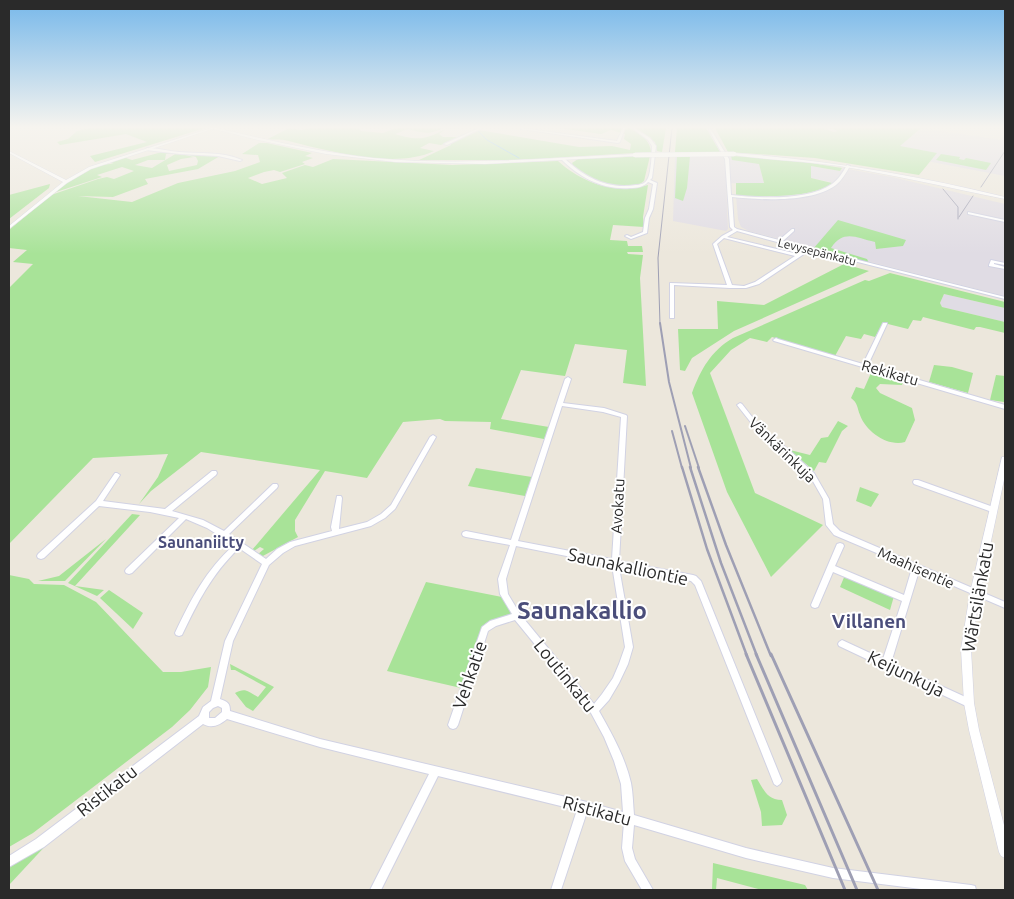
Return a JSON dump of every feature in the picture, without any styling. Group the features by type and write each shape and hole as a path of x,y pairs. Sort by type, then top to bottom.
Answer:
{"main road":[{"path":"870,170 943,183 1005,198"}],"street":[{"path":"43,170 66,182"},
{"path":"9,228 66,182 89,170"},
{"path":"574,170 598,183 628,187 644,185 648,181 650,170"},
{"path":"728,170 732,227 736,230 723,237 715,246 730,287"},
{"path":"730,196 776,198 818,191 831,187 845,170"},
{"path":"627,236 631,238 646,233 647,218 651,209 655,184 648,181"},
{"path":"969,213 1005,222"},
{"name":"Levysepänkatu","path":"736,230 1005,298"},
{"path":"779,242 793,230"},
{"path":"723,237 799,256"},
{"path":"672,317 672,284 744,287 757,284 809,249"},
{"path":"1005,264 992,261 991,265 1005,268"},
{"path":"865,366 885,324"},
{"name":"Rekikatu","path":"776,340 1005,407"},
{"name":"Loutinkatu","path":"568,379 502,579 504,594 517,616 594,710 619,760 626,784 629,819 627,848 630,861 648,890"},
{"name":"Avokatu","path":"560,404 604,410 624,416 615,563 629,646 627,655 606,697 594,710"},
{"name":"Vänkärinkuja","path":"740,406 758,428 787,451 812,475 826,499 830,525"},
{"path":"215,703 229,641 266,564 280,551 294,544 369,524 387,513 393,506 433,436"},
{"name":"Wärtsilänkatu","path":"1005,460 975,593 966,649 969,703 974,730 1005,852"},
{"path":"165,513 214,473"},
{"path":"41,556 98,503 117,475"},
{"path":"916,482 994,510"},
{"path":"224,535 275,486"},
{"path":"336,533 335,527 339,498"},
{"path":"98,503 165,513 202,523 224,535 266,564"},
{"path":"129,571 184,517"},
{"name":"Maahisentie","path":"830,525 837,533 1005,606"},
{"name":"Saunakalliontie","path":"466,534 688,576 698,583 777,781"},
{"path":"179,633 204,581 238,545"},
{"path":"815,606 840,546"},
{"path":"832,568 906,599"},
{"path":"886,664 916,568"},
{"name":"Vehkatie","path":"453,725 485,629 492,623 517,616"},
{"name":"Keijunkuja","path":"842,644 969,703"},
{"path":"215,703 224,703 226,714 221,720 214,723 207,722 204,718 207,708 215,703"},
{"name":"Ristikatu","path":"226,714 320,743 582,806 746,853 833,873 971,890"},
{"name":"Ristikatu","path":"9,862 40,843 204,718"},
{"path":"375,890 435,772"},
{"path":"556,890 581,815 582,806"}],"shaded area":[{"path":"675,170 761,170 764,184 726,183 728,229 726,231 673,221"},
{"path":"811,170 853,170 892,177 1005,204 1005,296 749,231 741,227 738,219 736,196 773,197 831,182 810,178"},
{"path":"973,170 1005,170 1005,176"},
{"path":"944,294 1005,308 1005,322 942,307 940,303"}],"green space":[{"path":"86,170 113,170 97,175 102,177 53,193 74,177"},
{"path":"131,170 193,170 145,179 148,184 113,197 78,196 132,202 178,183 235,171 286,170 264,172 248,178 262,184 287,178 282,173 291,170 569,170 589,181 612,188 636,188 648,185 643,217 644,227 613,225 610,240 627,241 628,246 642,246 643,252 627,252 628,254 643,255 640,278 646,386 623,383 627,350 575,344 565,376 521,370 501,419 549,427 544,439 490,429 491,422 445,421 440,419 403,422 367,478 325,471 295,520 295,531 298,537 261,557 257,555 264,549 260,547 254,551 252,550 320,470 201,452 151,491 139,504 158,477 168,454 93,458 9,544 9,288 33,264 13,262 27,250 9,248 9,230 51,195 98,179 107,177 114,179 134,171"},
{"path":"578,170 647,170 644,181 637,185 628,186 605,183 585,175"},
{"path":"676,170 689,170 687,188 683,201 675,198"},
{"path":"761,170 811,170 811,178 832,183 812,192 786,196 736,196 736,183 764,183"},
{"path":"888,170 923,170 919,175"},
{"path":"50,184 49,188 9,219 9,195"},
{"path":"838,220 906,240 903,246 876,249 875,242 851,236 841,238 831,248 867,259 869,263 813,249"},
{"path":"844,264 869,271 734,331 692,358 685,371 680,370 678,329 718,329 717,301 764,305"},
{"path":"890,273 1005,302 1005,308 944,294 940,303 942,307 1005,322 1005,333 980,327 976,327 974,330 923,317 921,321 913,320 908,329 884,323 875,337 864,334 861,339 846,336 835,356 772,337 767,342 750,338 731,350 710,373 755,493 823,525 771,577 727,492 692,393 708,361 725,343 733,338 865,280 869,281"},
{"path":"934,365 952,367 973,373 968,393 929,382"},
{"path":"871,373 903,382 902,385 880,384 876,388 880,393 912,408 915,420 905,442 892,442 878,437 867,427 851,398 856,387 864,389"},
{"path":"996,375 1005,376 1004,402 990,400"},
{"path":"838,421 848,426 842,431 826,463 819,462 814,471 790,450 810,455 821,438 828,437"},
{"path":"476,468 532,477 525,496 468,486"},
{"path":"860,487 879,494 871,507 856,501"},
{"path":"132,514 140,515 75,586 104,590 97,596 68,583"},
{"path":"106,539 65,581 38,581 59,576"},
{"path":"9,575 29,579 34,584 64,585 96,602 163,672 181,672 211,667 208,687 190,710 172,727 33,833 9,847"},
{"path":"845,575 894,596 890,610 840,587"},
{"path":"426,582 502,597 512,615 491,620 485,624 461,688 387,671"},
{"path":"109,590 143,613 133,629 100,598"},
{"path":"230,664 274,687 253,711 246,707 235,693 244,690 258,697 266,687 235,670 231,670"},
{"path":"757,779 769,796 782,800 787,815 782,825 762,826 761,812 751,780"},
{"path":"50,841 9,885 9,868"},
{"path":"713,863 805,885 808,890 762,890 717,878 716,890 712,890"}],"railway":[{"path":"660,324 658,258 667,170"},
{"path":"981,187 992,170"},
{"path":"943,189 958,207 958,219"},
{"path":"959,217 973,196"},
{"path":"660,323 669,382 691,468"},
{"path":"685,426 699,468"},
{"path":"672,431 682,468"},
{"path":"682,467 707,549 747,656"},
{"path":"690,467 721,563 757,656"},
{"path":"698,467 726,545 771,656"},
{"path":"746,654 845,890"},
{"path":"756,654 857,890"},
{"path":"771,654 878,890"}],"district":[{"name":"Saunaniitty","path":"201,542"},
{"name":"Saunakallio","path":"582,611"},
{"name":"Villanen","path":"869,621"}]}
